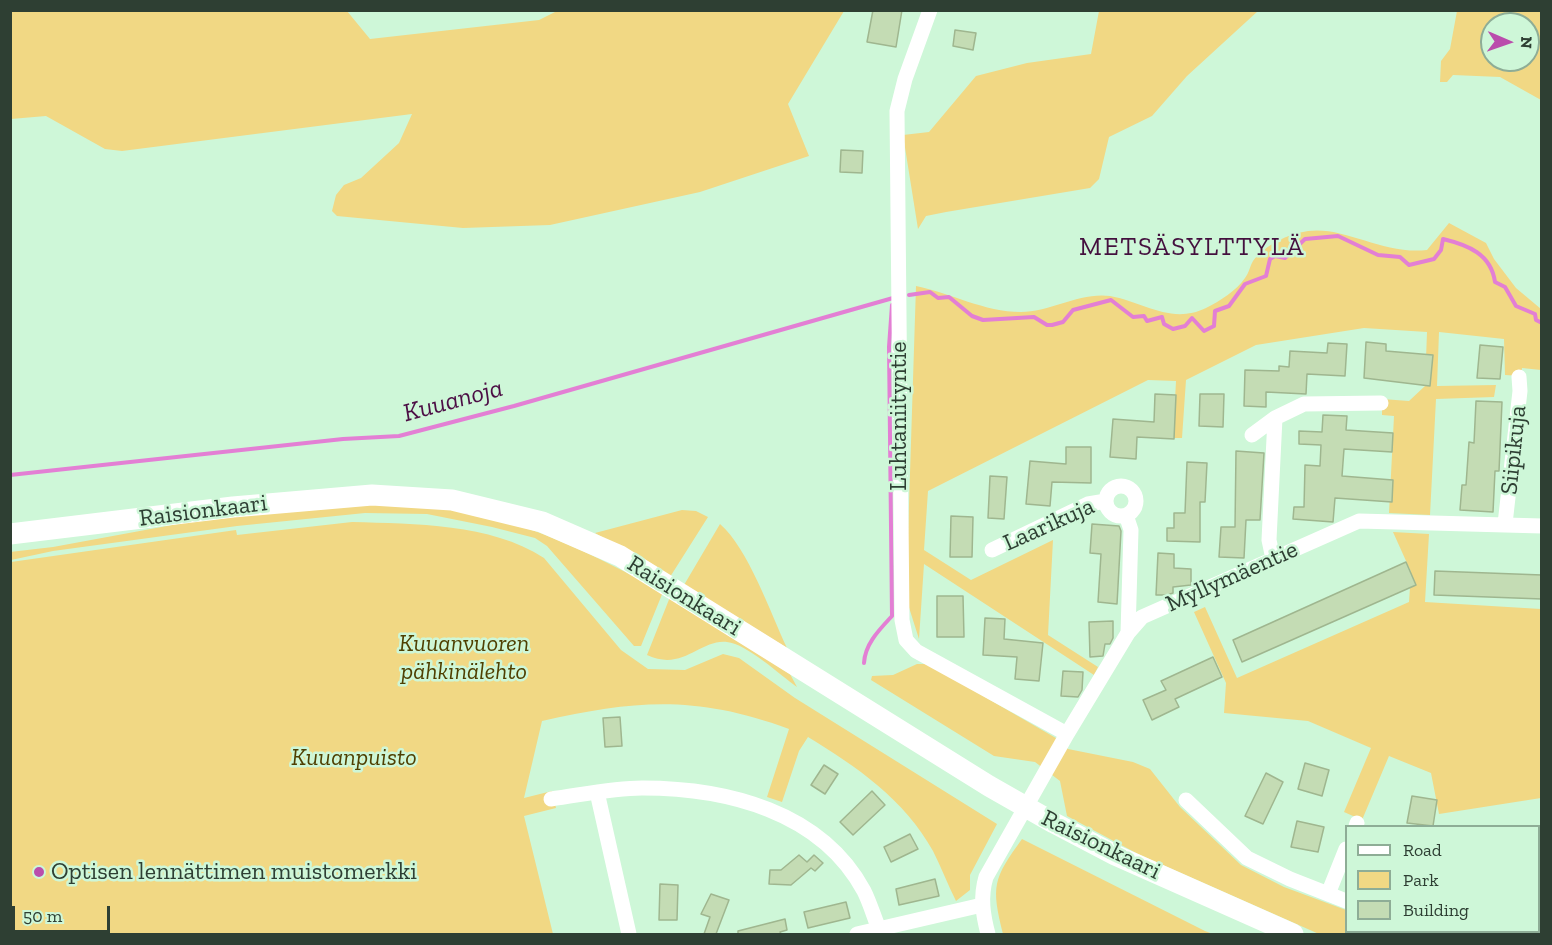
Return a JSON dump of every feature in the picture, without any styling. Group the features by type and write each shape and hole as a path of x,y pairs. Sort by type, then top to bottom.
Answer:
{"main road":[{"name":"Raisionkaari","path":"10,534 244,506 372,495 453,500 504,511 580,537 620,556 1025,807 1115,855 1293,934"}],"street":[{"name":"Luhtaniityntie","path":"930,10 905,79 897,111 902,620 906,640 916,651 1067,734"},
{"name":"Siipikuja","path":"1505,524 1520,391 1519,377"},
{"path":"1252,435 1275,418 1304,404 1381,403"},
{"path":"1273,559 1269,540 1275,418"},
{"path":"1115,487 1128,488 1136,500 1133,509 1126,515 1112,513 1106,501 1108,493 1115,487"},
{"name":"Laarikuja","path":"992,550 1088,504 1106,501"},
{"name":"Laarikuja","path":"1126,515 1131,530 1128,633"},
{"name":"Myllymäentie","path":"982,905 986,878 1025,807 1128,633 1142,617 1359,521 1542,526"},
{"path":"551,799 641,788 729,796 772,809 796,822 836,854 865,892 879,929"},
{"path":"597,792 629,934"},
{"path":"1186,800 1247,858 1290,879 1345,900"},
{"path":"1328,894 1345,854"},
{"path":"857,934 982,905 988,934"}],"green space":[{"path":"10,11 347,11 370,39 539,20 557,11 844,11 788,104 809,156 700,192 550,225 463,228 337,216 332,211 336,195 344,185 361,178 399,143 412,114 122,151 105,149 46,116 11,119"},
{"path":"1099,11 1258,11 1187,76 1152,116 1109,137 1099,179 1090,188 926,216 918,229 903,135 929,132 976,76 1027,63 1091,54"},
{"path":"1457,11 1541,11 1541,100 1500,77 1453,75 1447,82 1440,82 1441,61 1450,49"},
{"path":"1449,223 1486,243 1494,259 1516,288 1541,309 1541,370 1522,368 1521,376 1505,375 1504,339 1439,332 1437,386 1496,385 1494,397 1436,399 1430,515 1389,513 1394,416 1382,415 1382,399 1409,401 1425,386 1427,332 1364,328 1256,345 1186,380 1182,438 1173,438 1176,381 1148,380 928,491 924,550 971,580 1053,540 1048,635 1098,667 1094,675 924,564 919,639 906,598 916,286 981,306 1007,311 1032,311 1076,299 1110,296 1158,311 1193,313 1227,295 1245,278 1258,255 1270,245 1293,235 1308,231 1322,231 1395,248 1427,250"},
{"path":"365,502 437,505 505,521 559,540 637,578 663,592 641,646 634,646 547,546 535,538 427,514 365,513 237,526 53,551 11,560 10,552 53,547 194,521"},
{"path":"682,510 696,511 708,517 670,577 595,533"},
{"name":"Kuuanpuisto","path":"352,522 451,528 500,538 523,546 544,558 621,650 648,669 685,670 723,654 739,658 795,698 997,824 970,875 970,890 956,901 922,833 894,800 861,772 808,737 799,751 782,802 767,797 789,729 724,710 666,704 637,705 542,721 524,798 552,791 556,808 524,816 553,934 11,934 11,562 236,530 237,535"},
{"path":"720,524 740,549 749,565 787,648 684,585"},
{"path":"1393,532 1429,534 1425,602 1541,609 1541,798 1439,814 1431,773 1389,756 1362,820 1344,812 1371,748 1308,721 1224,713 1226,683 1194,612 1205,607 1237,678 1409,602 1411,572"},
{"path":"670,597 790,674 797,687 744,648 727,642 717,642 671,660 647,655"},
{"path":"917,664 928,664 1061,741 1068,749 1133,762 1150,769 1180,807 1241,865 1284,887 1345,910 1345,933 1446,934 1319,934 1138,854 1067,816 1060,781 1035,762 994,756 871,680 872,676 893,675"},
{"path":"1022,839 1213,934 1003,934 997,905 997,883 1005,864"}],"building":[{"path":"873,10 902,10 896,47 867,42"},
{"path":"955,30 976,33 973,50 953,46"},
{"path":"841,150 863,151 862,173 840,172"},
{"path":"1366,342 1386,344 1386,351 1433,355 1430,386 1364,378"},
{"path":"1328,343 1347,344 1345,376 1307,374 1306,394 1266,392 1266,407 1244,406 1245,370 1279,371 1279,366 1289,367 1290,351 1327,353"},
{"path":"1480,345 1503,347 1500,379 1477,378"},
{"path":"1155,394 1176,395 1174,439 1137,437 1136,459 1110,457 1113,419 1154,422"},
{"path":"1200,394 1224,394 1223,427 1199,426"},
{"path":"1476,401 1502,402 1499,471 1495,471 1493,512 1460,510 1462,485 1466,485 1469,442 1474,443"},
{"path":"1323,415 1347,416 1346,430 1393,433 1392,452 1344,449 1342,476 1393,480 1392,502 1335,498 1333,522 1293,519 1294,507 1304,507 1305,465 1320,466 1321,445 1299,444 1299,431 1322,432"},
{"path":"1066,447 1091,447 1091,483 1052,482 1050,506 1026,504 1030,461 1066,464"},
{"path":"1236,451 1264,453 1260,520 1246,520 1244,558 1219,557 1221,527 1235,527"},
{"path":"1187,462 1207,463 1205,502 1200,502 1200,542 1167,541 1167,528 1174,528 1174,513 1185,513"},
{"path":"990,476 1007,477 1004,519 988,518"},
{"path":"951,516 973,517 972,557 950,557"},
{"path":"1092,524 1119,526 1121,531 1117,604 1098,602 1101,554 1090,553"},
{"path":"1158,553 1174,554 1174,568 1191,569 1191,585 1173,587 1173,593 1167,595 1156,595"},
{"path":"1406,562 1416,585 1242,662 1233,640"},
{"path":"1435,571 1542,575 1542,599 1434,595"},
{"path":"937,596 963,596 964,637 937,637"},
{"path":"985,618 1005,619 1004,639 1043,643 1039,681 1015,679 1017,657 983,655"},
{"path":"1113,621 1113,638 1110,644 1105,644 1103,656 1090,657 1089,622"},
{"path":"1213,657 1222,677 1175,699 1179,707 1152,720 1143,700 1166,690 1161,681"},
{"path":"1063,671 1083,672 1082,690 1078,697 1061,696"},
{"path":"620,717 622,746 605,747 603,718"},
{"path":"1305,763 1329,770 1322,796 1298,789"},
{"path":"824,765 838,774 825,794 811,785"},
{"path":"1266,773 1283,782 1263,824 1245,816"},
{"path":"872,791 885,805 853,835 840,822"},
{"path":"1412,796 1437,800 1433,825 1407,823"},
{"path":"1297,821 1324,827 1318,852 1291,847"},
{"path":"910,834 918,849 891,862 884,847"},
{"path":"799,855 807,862 814,855 823,863 815,871 811,868 791,885 769,884 770,870 781,870"},
{"path":"935,879 939,896 899,905 896,889"},
{"path":"660,884 678,885 677,920 659,920"},
{"path":"711,894 729,900 716,934 704,934 710,917 701,914"},
{"path":"846,902 850,918 808,928 804,912"},
{"path":"785,919 787,930 780,932 781,934 738,934 738,931"}],"waterway":[{"name":"Kuuanoja","path":"909,295 930,292 938,298 949,297 972,316 983,320 1034,317 1047,325 1063,322 1073,310 1111,300 1133,317 1144,316 1147,321 1162,317 1164,324 1173,329 1185,326 1192,318 1204,331 1214,326 1215,311 1229,306 1245,284 1266,276 1270,259 1275,256 1285,258 1305,239 1338,236 1378,255 1400,257 1409,265 1434,259 1441,250 1443,239 1477,252 1489,264 1495,282 1505,287 1516,306 1535,314 1536,320 1542,323"},
{"name":"Kuuanoja","path":"10,475 343,439 399,436 514,406 893,298"},
{"path":"864,663 870,643 892,616 889,347 892,305"}],"place":[{"name":"Optisen lennättimen muistomerkki","path":"39,872"}],"district":[{"name":"METSÄSYLTTYLÄ","path":"1192,248"}],"park label":[{"name":"Kuuanvuoren pähkinälehto","path":"464,658"}]}
